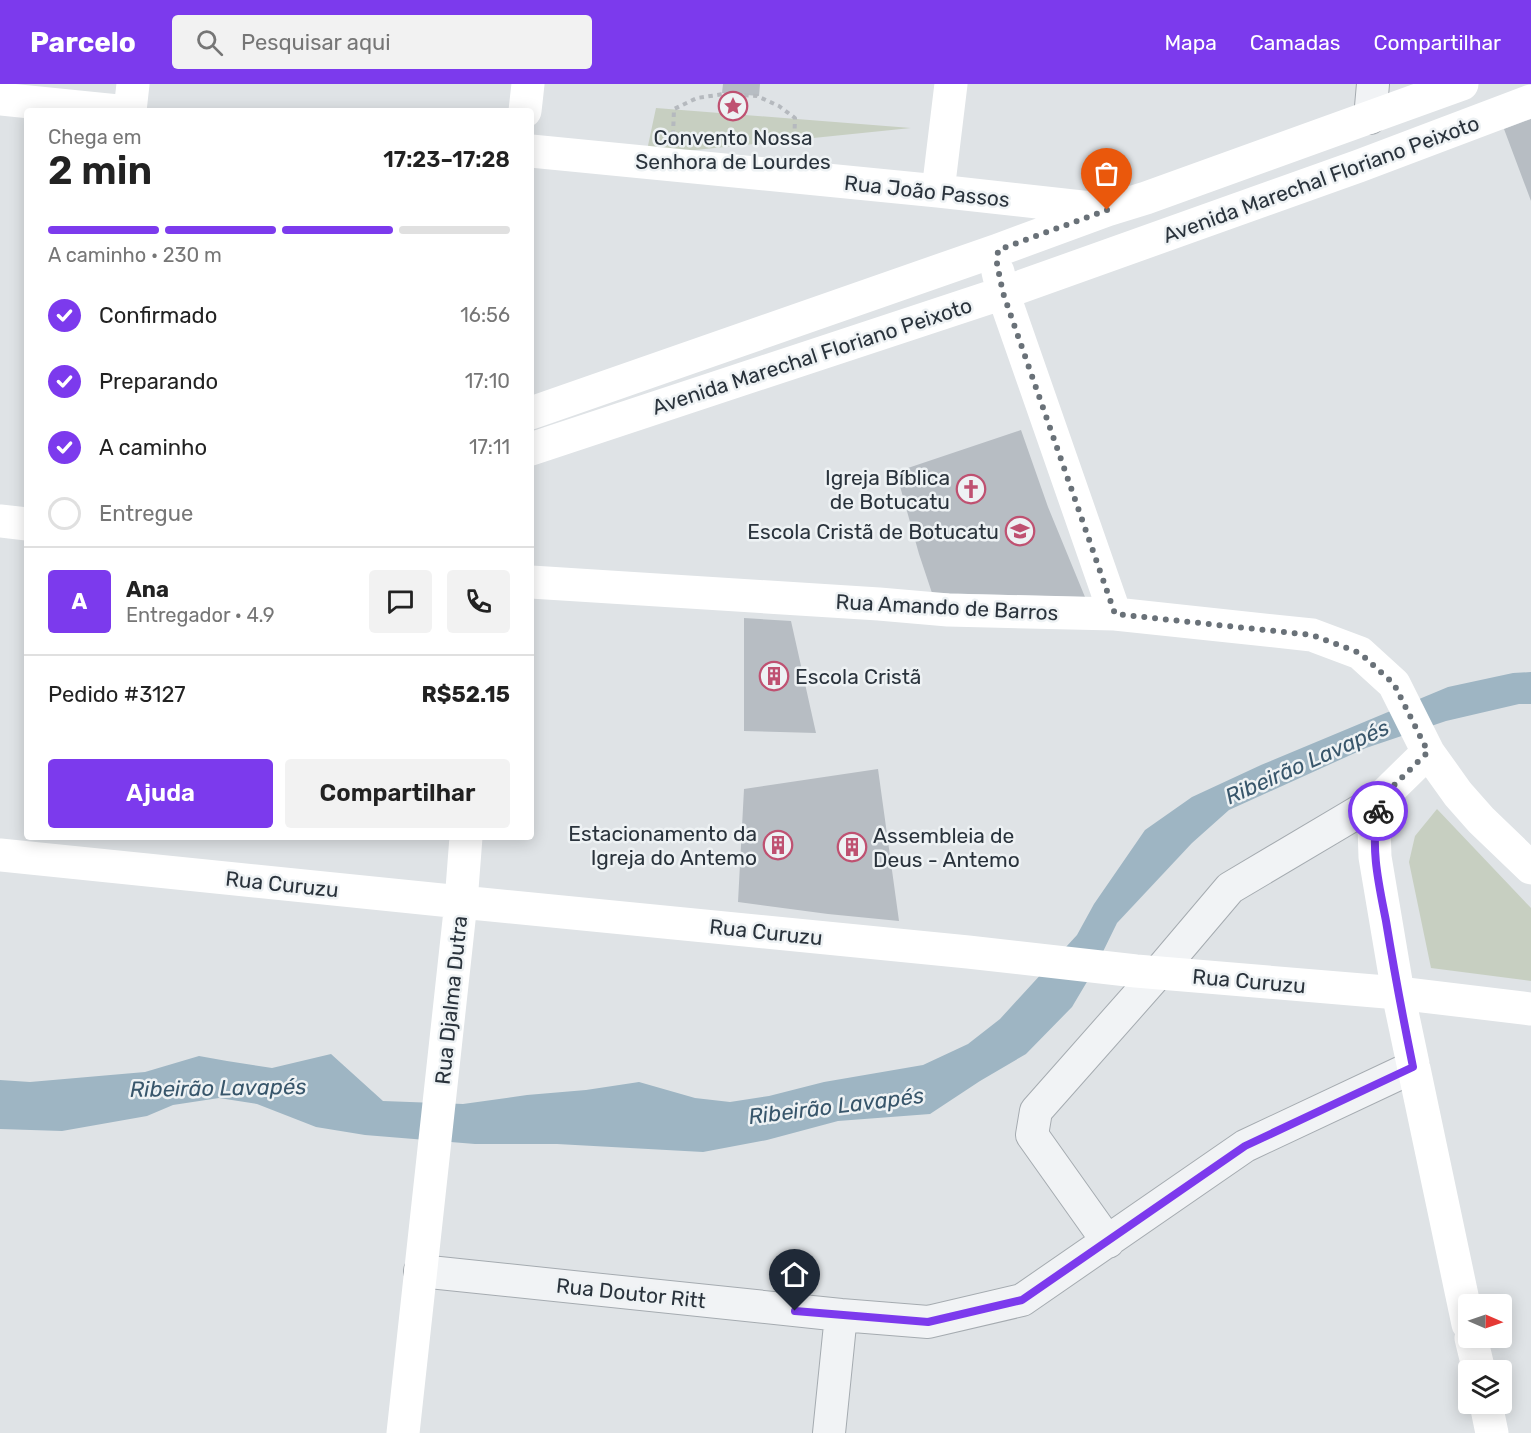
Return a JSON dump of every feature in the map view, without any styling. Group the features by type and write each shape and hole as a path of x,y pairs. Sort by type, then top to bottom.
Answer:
{"street":[{"path":"130,108 133,84"},
{"path":"525,108 528,84"},
{"path":"938,191 951,84"},
{"path":"1370,118 1373,84"},
{"name":"Avenida Marechal Floriano Peixoto","path":"534,411 1146,198 1462,84"},
{"path":"0,99 88,108"},
{"name":"Avenida Marechal Floriano Peixoto","path":"534,448 1003,293 1369,162 1531,101"},
{"name":"Rua João Passos","path":"534,151 1107,210"},
{"path":"1107,210 1121,234 1125,250"},
{"path":"998,250 997,264 1003,293 1115,614"},
{"path":"709,351 721,386"},
{"path":"0,521 24,524"},
{"name":"Rua Amando de Barros","path":"534,582 948,610 1115,614 1312,635 1360,653 1394,684 1425,747"},
{"path":"1462,1294 1398,993 1375,857 1374,826 1380,799 1425,747 1458,794 1481,820 1531,868"},
{"path":"1108,1242 1032,1135 1036,1111 1147,972 1230,888 1380,799 1405,791 1417,790 1458,794"},
{"name":"Rua Djalma Dutra","path":"403,1433 434,1162 466,840"},
{"name":"Rua Curuzu","path":"0,855 68,850 461,902 1147,972 1398,993 1531,1009"},
{"name":"Rua Doutor Ritt","path":"420,1271 841,1316 928,1322 1022,1300 1245,1146 1413,1067"},
{"path":"829,1433 841,1316"},
{"path":"1488,1414 1492,1433"}],"path":[{"path":"673,144 674,110 697,98 724,94 746,95 758,96 779,106 795,118 794,152"}],"shaded area":[{"path":"656,108 911,128 646,155"},
{"path":"1437,809 1531,908 1531,981 1431,968 1409,862 1415,836"}],"water":[{"name":"Ribeirão Lavapés","path":"1531,672 1531,704 1519,704 1446,721 1366,748 1229,810 1192,843 1117,923 1094,970 1072,1007 1026,1054 930,1114 838,1121 767,1140 703,1152 557,1144 475,1144 365,1135 316,1127 257,1104 219,1098 173,1105 147,1116 62,1131 0,1129 0,1080 30,1082 145,1072 199,1056 272,1068 331,1054 383,1101 463,1104 639,1082 695,1098 730,1102 769,1096 824,1082 923,1065 968,1044 1000,1019 1077,935 1094,904 1145,830 1192,797 1261,765 1448,687 1513,673"}],"building":[{"path":"723,84 760,84 759,96 722,93"},
{"path":"1531,119 1531,201 1504,129"},
{"path":"1021,430 1048,507 1085,597 932,593 896,472"},
{"name":"Escola Cristã","path":"744,618 791,621 816,733 744,731"},
{"path":"878,769 899,921 738,902 744,789"}],"way so far":[{"path":"1107,210 998,250 997,264 1003,293 1115,614 1312,635 1360,653 1394,684 1428,752 1380,799 1378,811"}],"place":[{"name":"Convento Nossa Senhora de Lourdes","path":"733,106"},
{"name":"Igreja Bíblica de Botucatu","path":"971,489"},
{"name":"Escola Cristã de Botucatu","path":"1020,531"},
{"name":"Escola Cristã","path":"774,676"},
{"name":"Estacionamento da Igreja do Antemo","path":"778,845"},
{"name":"Assembleia de Deus - Antemo","path":"852,847"}],"route":[{"path":"795,1311 928,1322 1022,1300 1245,1146 1413,1067 1375,857 1374,826 1378,811"}]}
